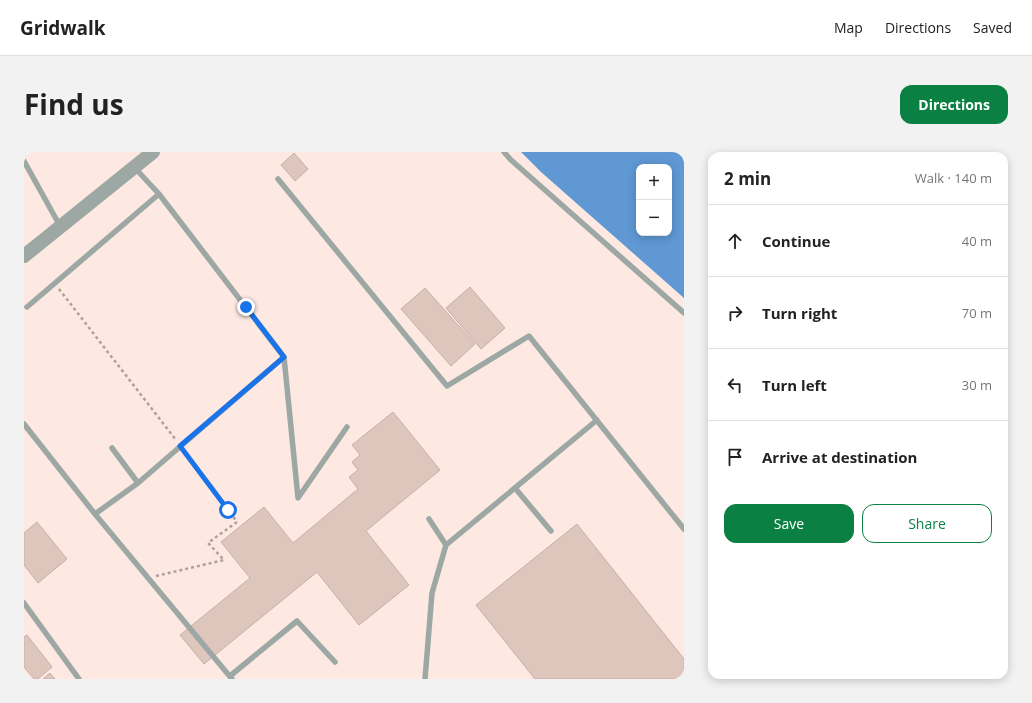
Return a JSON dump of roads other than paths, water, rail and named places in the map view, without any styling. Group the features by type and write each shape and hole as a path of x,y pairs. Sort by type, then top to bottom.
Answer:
{"street":[{"path":"24,256 153,152"}],"lane":[{"path":"504,152 511,160 684,313"},
{"path":"24,161 60,226"},
{"path":"134,167 159,194 284,357 298,498 347,427"},
{"path":"278,179 447,386 529,336 684,529"},
{"path":"27,307 159,194"},
{"path":"95,514 138,483 284,357"},
{"path":"425,679 432,593 446,545 597,420"},
{"path":"24,424 95,514 231,678 297,621 335,662"},
{"path":"112,448 138,483"},
{"path":"515,488 551,531"},
{"path":"429,519 446,545"},
{"path":"24,603 80,679"}],"water":[{"path":"521,152 684,152 684,298 541,172"}]}
